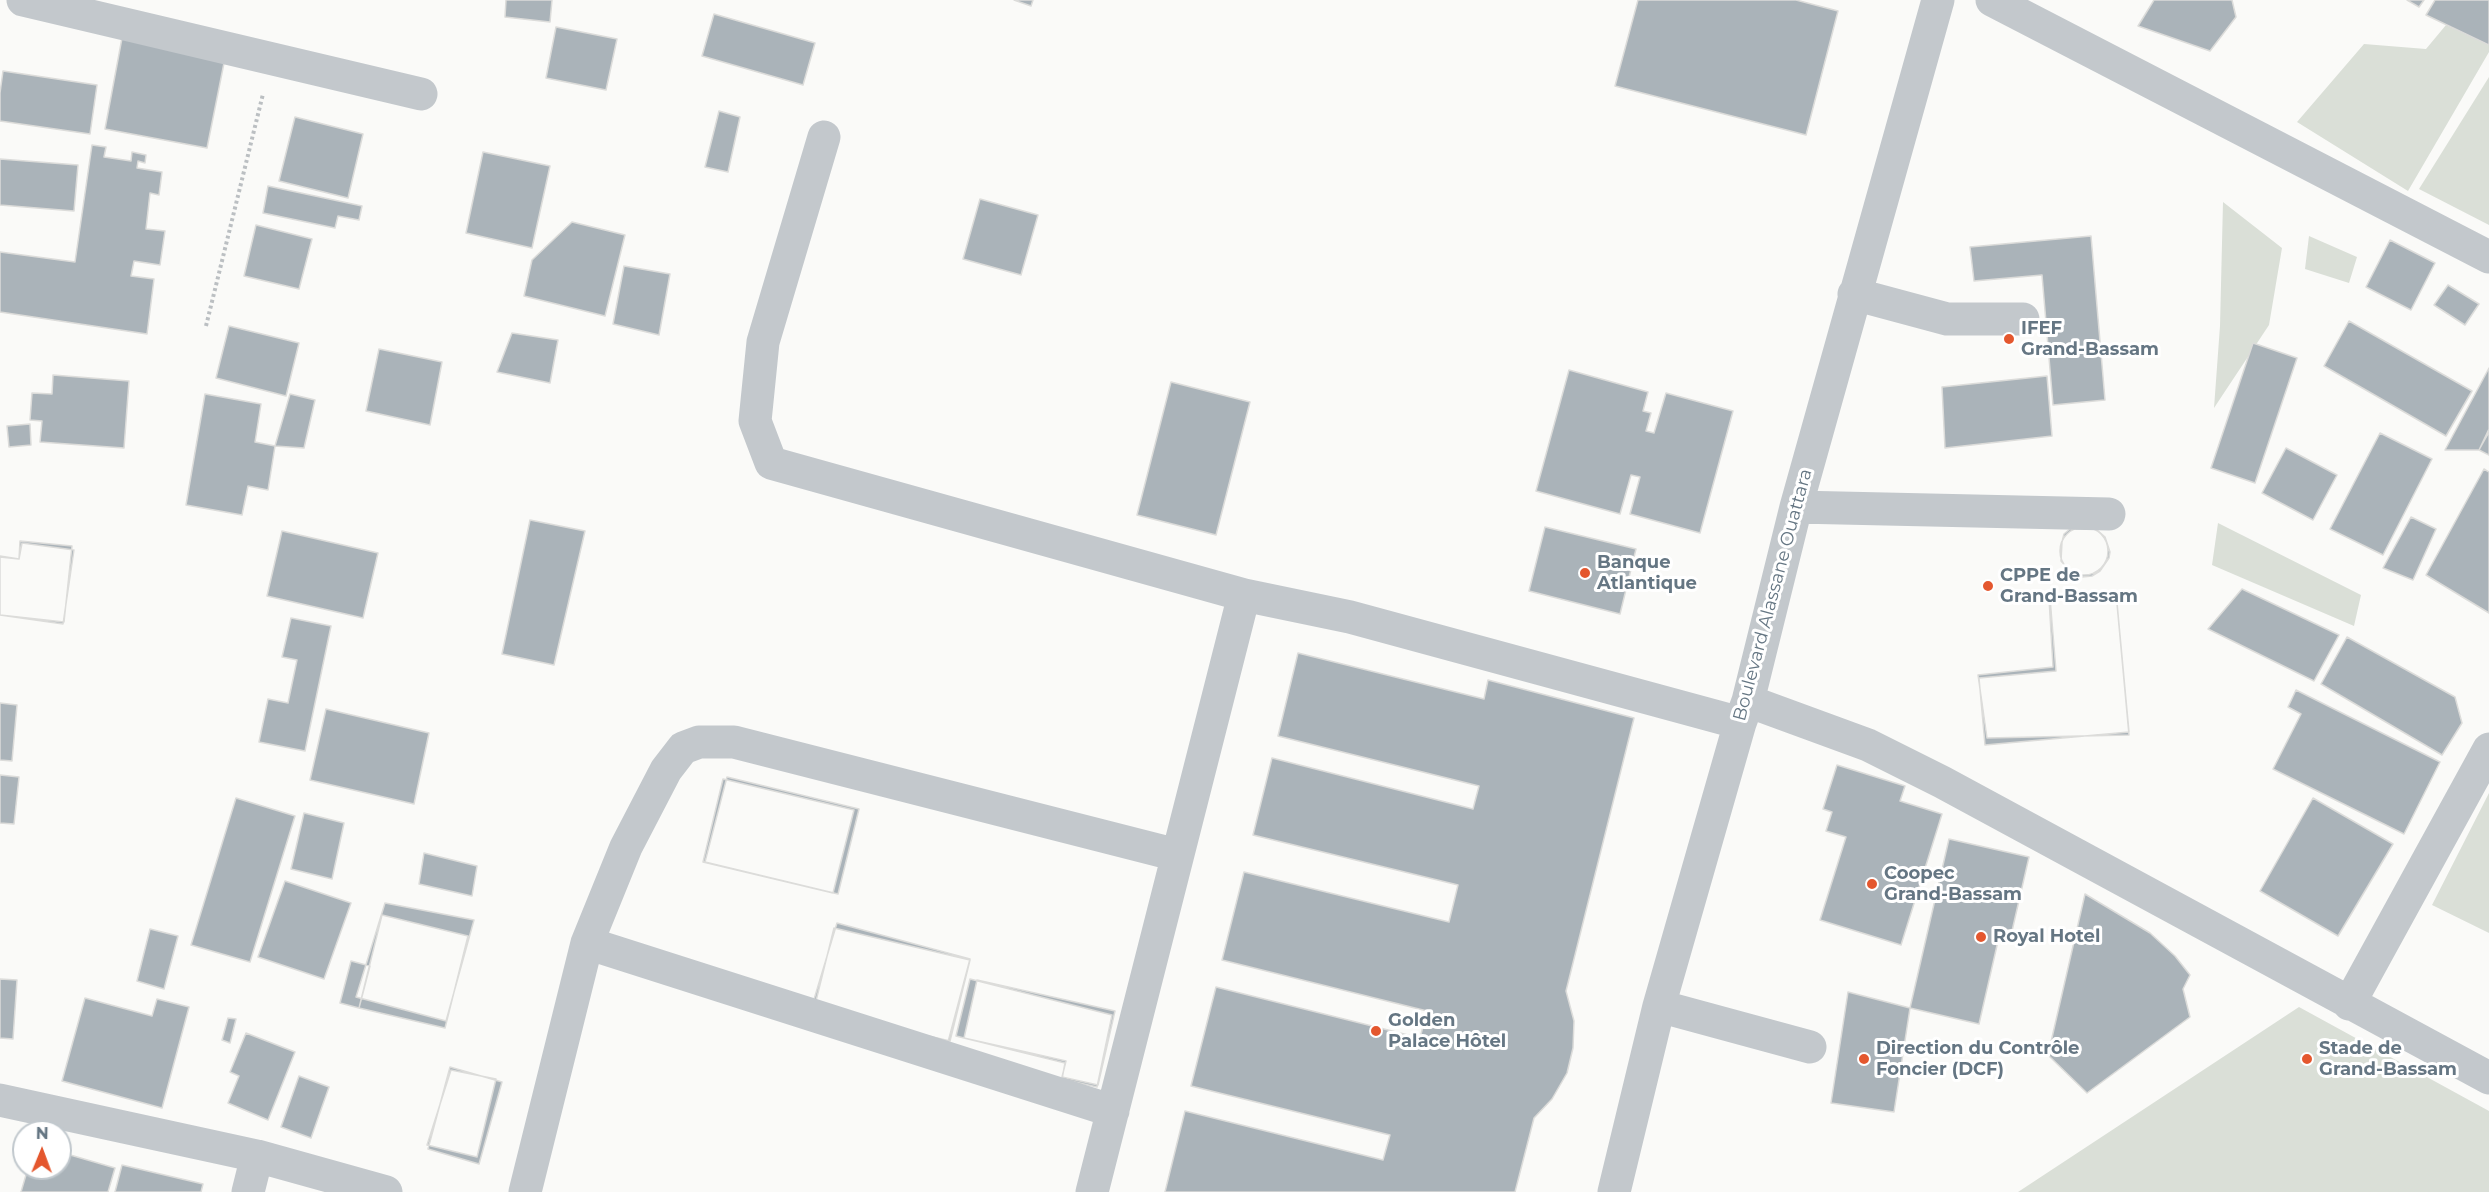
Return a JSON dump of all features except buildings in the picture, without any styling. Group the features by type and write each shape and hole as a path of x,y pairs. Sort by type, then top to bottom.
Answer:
{"street":[{"path":"23,0 421,94"},
{"name":"Boulevard Alassane Ouattara","path":"1614,1192 1659,1006 1744,712 1796,507 1854,294 1938,0"},
{"path":"1992,0 2489,256"},
{"path":"824,137 763,342 754,422 771,463 1244,595 1350,617 1744,712 1868,745 2025,825 2349,1004 2489,1078"},
{"path":"1854,294 1947,319 2023,319"},
{"path":"1796,507 2109,514"},
{"path":"1092,1192 1244,595"},
{"path":"525,1192 587,943 626,847 666,770 683,748 699,742 734,742 1178,855"},
{"path":"2349,1004 2489,749"},
{"path":"587,943 1113,1111"},
{"path":"1659,1006 1810,1047"},
{"path":"0,1100 257,1156 386,1192"},
{"path":"249,1192 257,1156"}],"path":[{"path":"206,326 272,59"}],"shaded area":[{"path":"2446,25 2489,45 2489,52 2408,191 2297,122 2364,44 2426,49"},
{"path":"2489,77 2489,225 2419,189"},
{"path":"2223,202 2282,248 2269,325 2214,408 2220,326"},
{"path":"2309,236 2357,257 2349,283 2305,269"},
{"path":"2218,523 2361,595 2354,626 2212,565"},
{"path":"2489,793 2489,933 2432,905"},
{"name":"Stade de Grand-Bassam","path":"2299,1007 2489,1111 2489,1192 2018,1192"}],"place":[{"name":"IFEF Grand-Bassam","path":"2009,339"},
{"name":"Banque Atlantique","path":"1585,573"},
{"name":"CPPE de Grand-Bassam","path":"1988,586"},
{"name":"Coopec Grand-Bassam","path":"1872,884"},
{"name":"Royal Hotel","path":"1981,937"},
{"name":"Golden Palace Hôtel","path":"1376,1031"},
{"name":"Direction du Contrôle Foncier (DCF)","path":"1864,1059"},
{"name":"Stade de Grand-Bassam","path":"2307,1059"}]}
